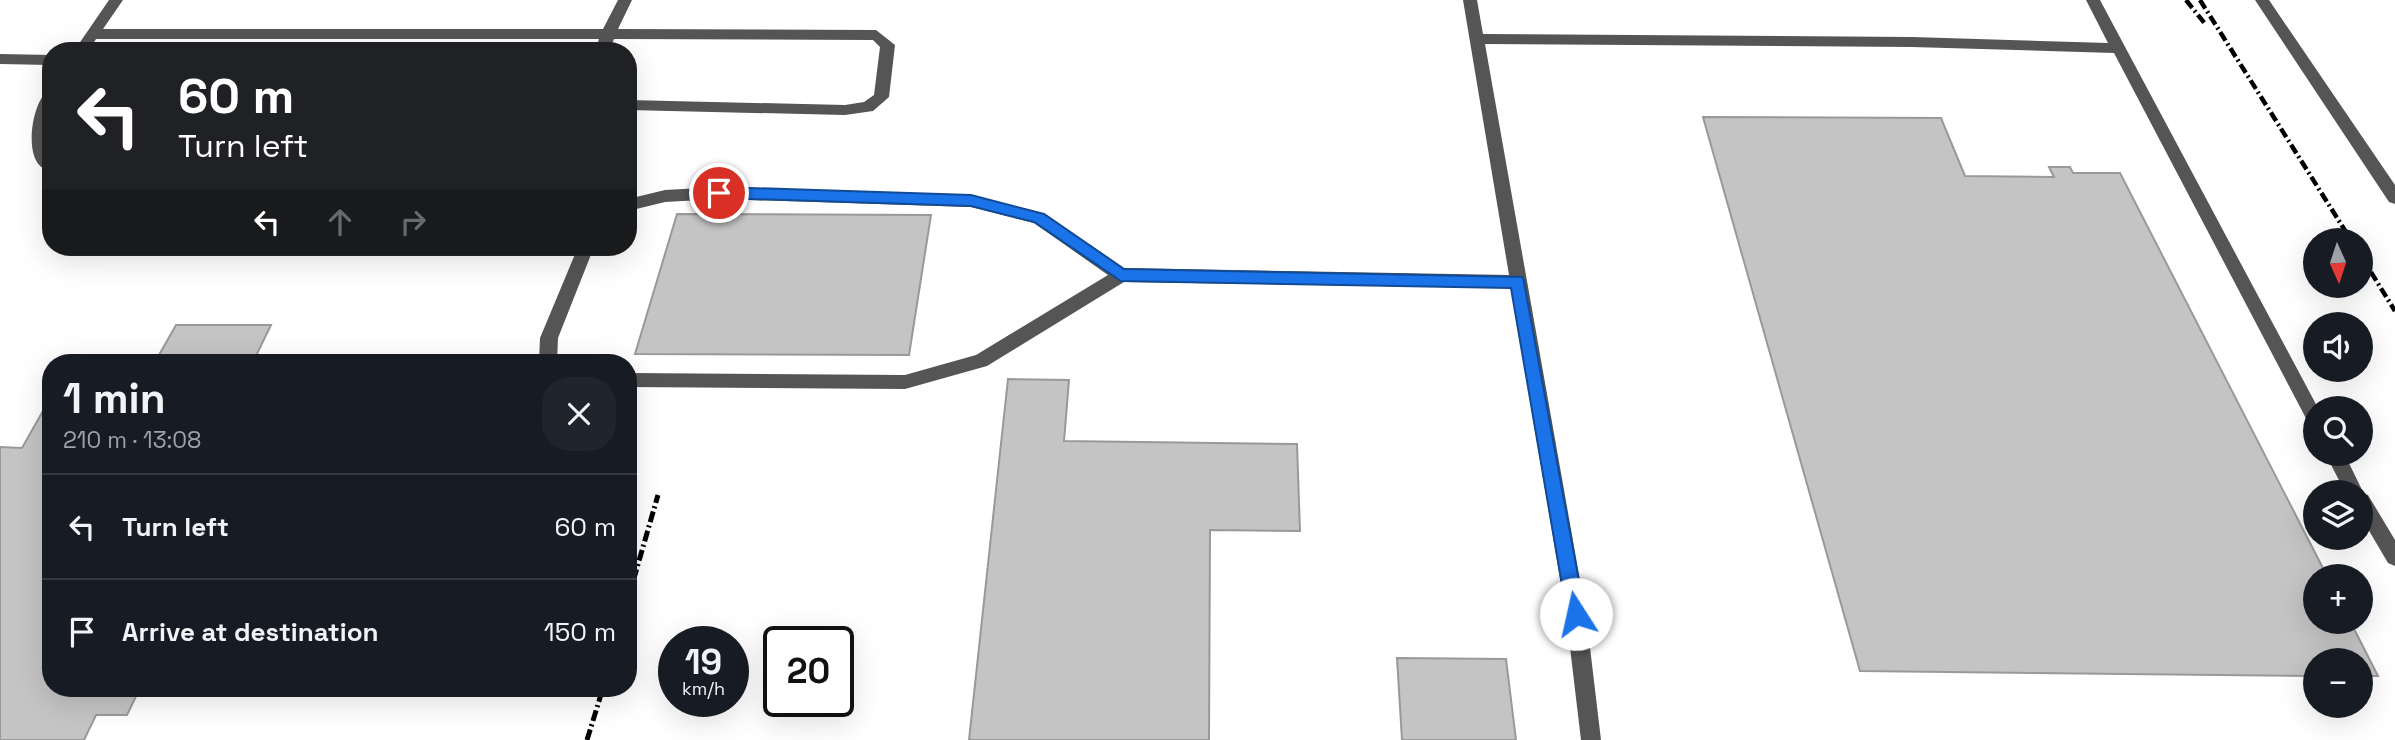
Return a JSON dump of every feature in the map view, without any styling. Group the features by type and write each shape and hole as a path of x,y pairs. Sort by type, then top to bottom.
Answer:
{"street":[{"path":"87,42 116,0"},
{"path":"605,42 625,0"},
{"path":"1470,0 1576,614 1591,740"},
{"path":"2093,0 2303,396"},
{"path":"2262,0 2395,198"},
{"path":"92,34 876,35 888,45 881,97 868,107 845,110 637,105"},
{"path":"1476,39 1912,42 2118,48"},
{"path":"0,59 42,60"},
{"path":"42,127 38,143 42,154"},
{"path":"637,203 664,196 719,193 971,201 1039,218 1121,275"},
{"path":"548,354 549,338 582,256"},
{"path":"637,380 905,382 981,361 1121,275 1517,282"},
{"path":"2373,521 2395,557"}],"building":[{"path":"1703,117 1941,118 1965,176 2054,177 2049,167 2070,167 2073,173 2120,173 2303,529 2303,550 2314,550 2321,564 2303,564 2303,634 2357,634 2364,648 2303,648 2303,676 1860,671"},
{"path":"677,214 931,215 909,355 635,354"},
{"path":"176,325 271,325 257,354 160,354"},
{"path":"1008,379 1069,380 1064,441 1297,444 1300,531 1210,530 1209,740 969,740"},
{"path":"42,413 42,697 136,697 127,715 96,715 84,740 0,740 0,447 22,448"},
{"path":"1397,658 1506,659 1516,740 1402,740"}],"railway":[{"path":"2186,0 2206,25"},
{"path":"2200,0 2343,228"},
{"path":"2373,275 2395,311"},
{"path":"637,568 658,495"},
{"path":"587,740 600,697"}],"route":[{"path":"719,193 971,201 1039,218 1121,275 1517,282 1576,614"}]}
